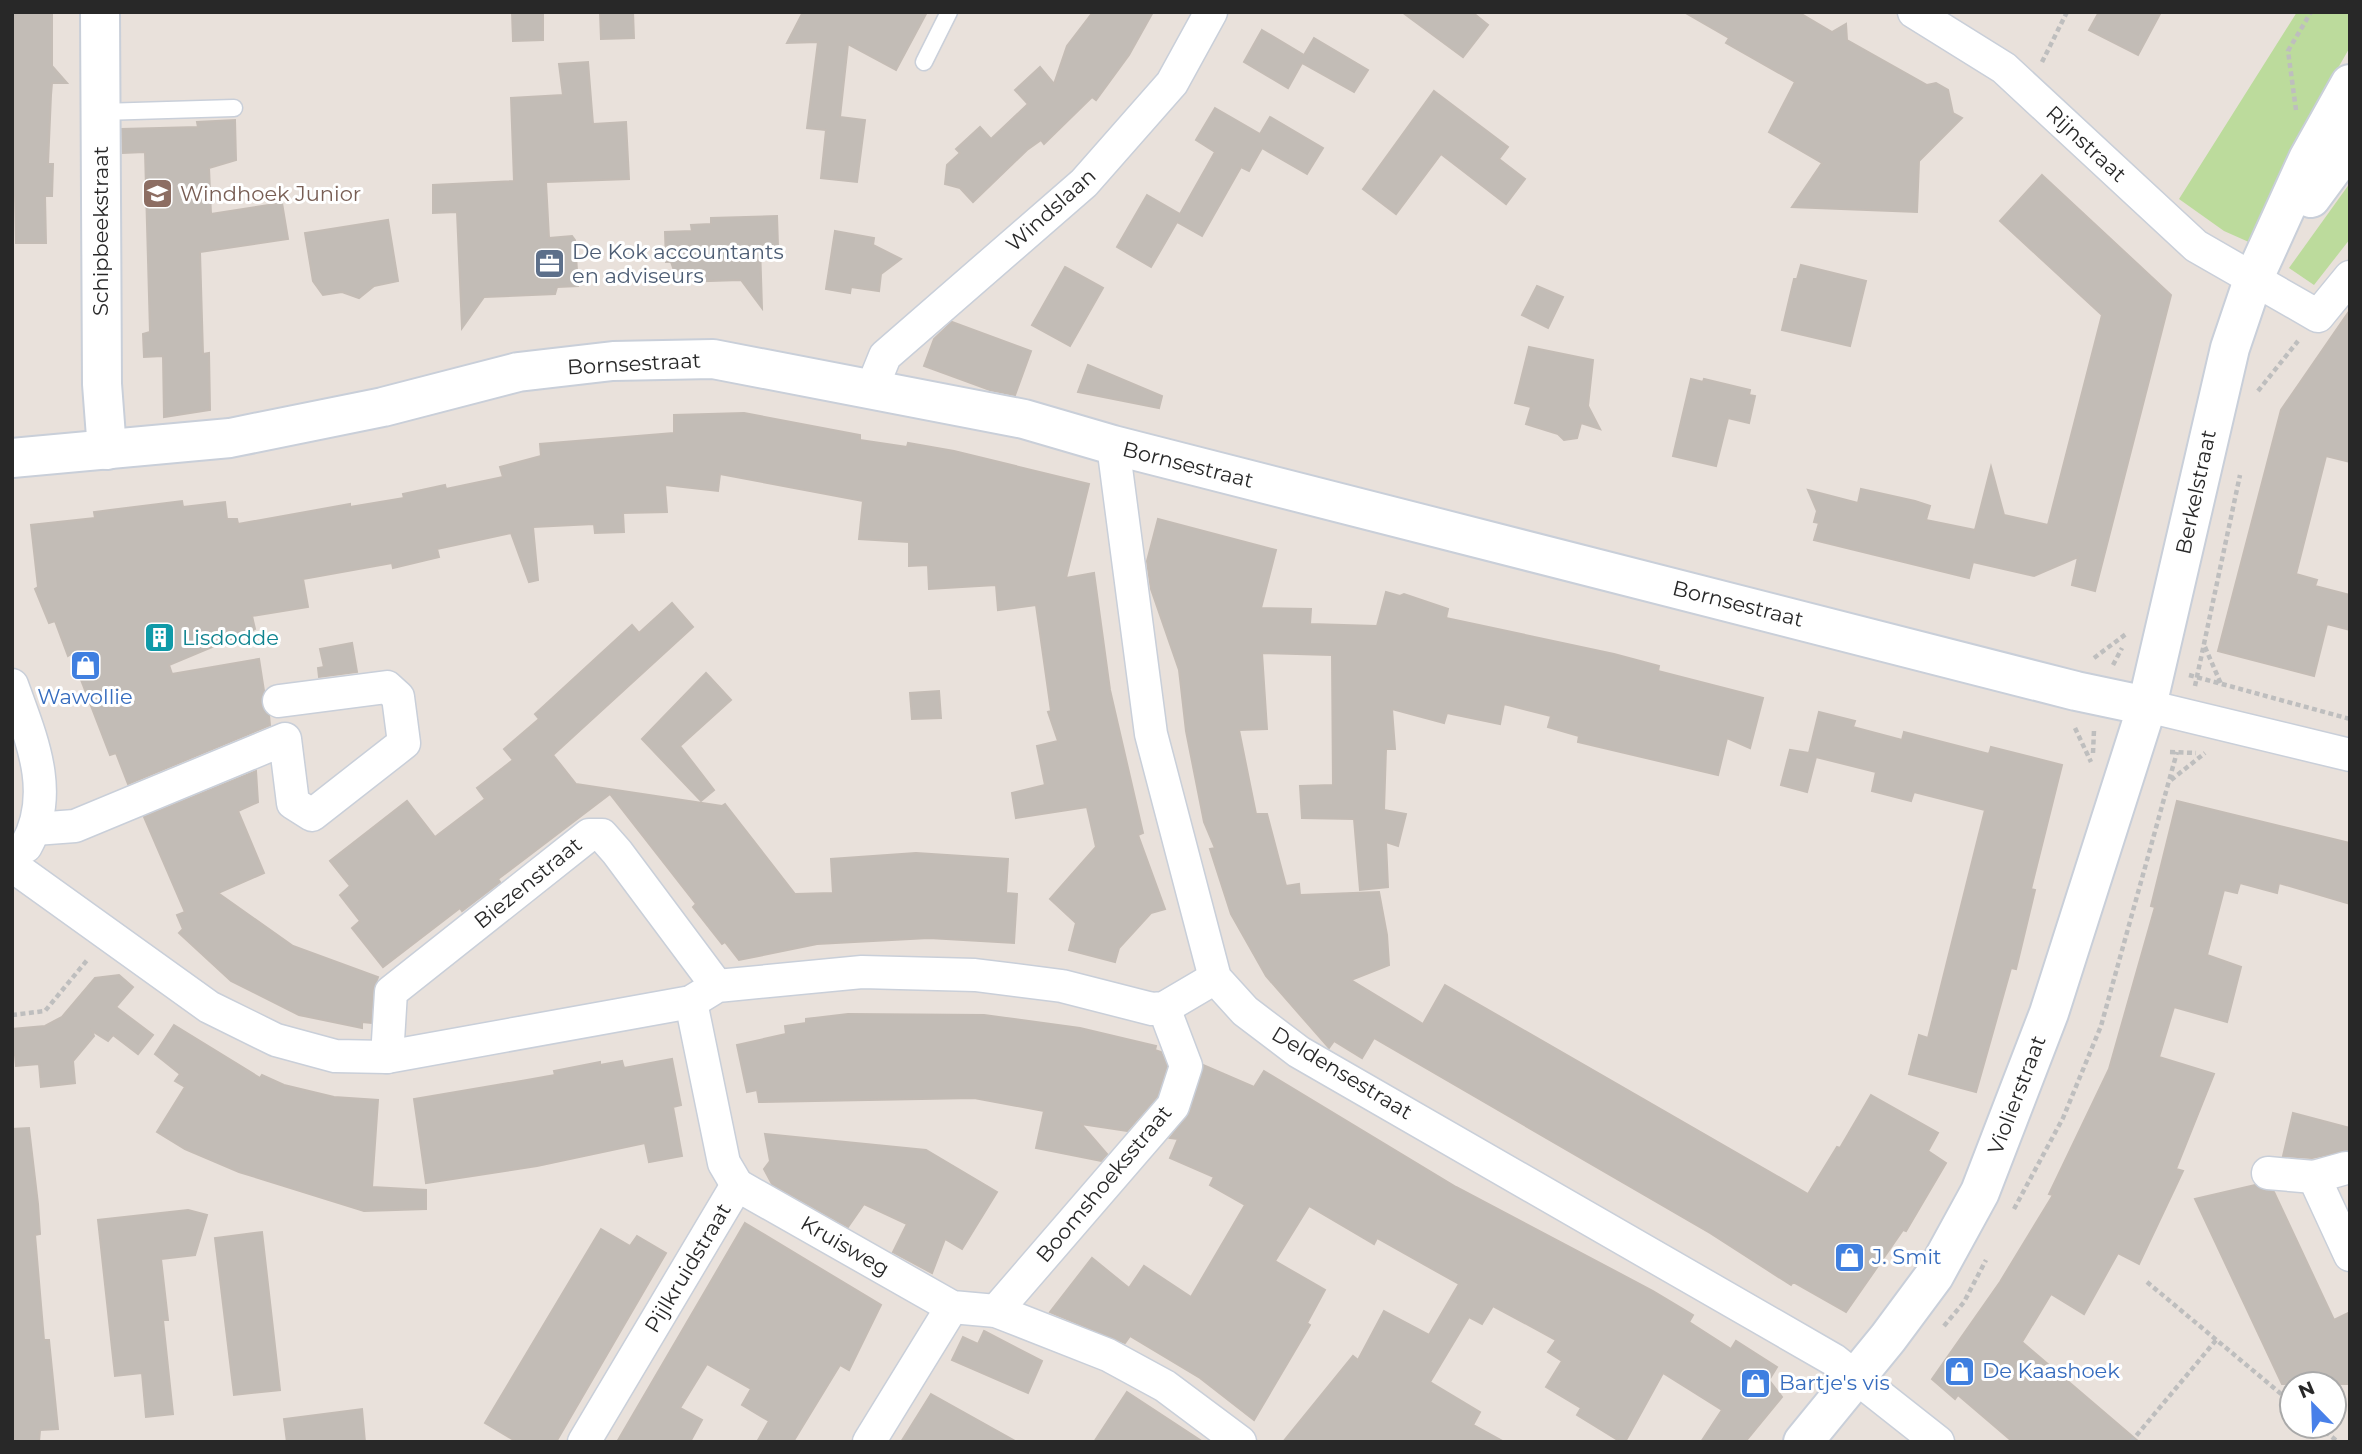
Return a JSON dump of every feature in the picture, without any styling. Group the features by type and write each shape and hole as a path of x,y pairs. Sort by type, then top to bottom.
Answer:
{"street":[{"name":"Schipbeekstraat","path":"100,12 102,384 107,450"},
{"name":"Windslaan","path":"872,388 885,356 1084,183 1172,83 1210,12"},
{"name":"Rijnstraat","path":"1914,12 1960,24 2196,246 2253,280"},
{"name":"Berkelstraat","path":"2147,706 2230,348 2253,280 2273,242 2308,159 2350,84"},
{"name":"Berkelstraat","path":"2273,242 2313,197 2350,145"},
{"path":"2253,280 2318,316 2350,277"},
{"name":"Bornsestraat","path":"12,458 269,432 383,407 518,372 613,361 713,359 1024,419 1113,445 2076,691 2104,695 2350,755"},
{"name":"Deldensestraat","path":"1113,445 1151,734 1215,978 1245,1012 1299,1052 1488,1158 1858,1376 1938,1442"},
{"path":"12,685 35,748 42,786 35,829 13,868 209,1007 276,1040 335,1056 387,1057 704,994 862,972 975,975 1062,986 1152,1009 1164,1008 1215,978"},
{"path":"35,829 75,826 285,739 293,803 313,815 404,743 398,697 387,687 279,701"},
{"name":"Violierstraat","path":"1803,1442 1858,1376 1934,1276 1980,1192 2049,1013 2147,706"},
{"name":"Biezenstraat","path":"387,1057 391,992 589,835 602,835 617,852 704,994"},
{"name":"Pijlkruidstraat","path":"584,1442 737,1185 724,1163 704,994"},
{"name":"Boomshoeksstraat","path":"996,1311 1172,1105 1186,1066 1164,1008"},
{"path":"2268,1173 2314,1177 2346,1168"},
{"path":"2314,1177 2350,1255"},
{"name":"Kruisweg","path":"737,1185 952,1307"},
{"path":"869,1442 952,1307 996,1311 1108,1355 1165,1386 1240,1442"}],"lane":[{"path":"924,62 949,12"},
{"path":"101,112 234,108"}],"path":[{"path":"2024,86 2038,71 2067,12"},
{"path":"2296,115 2288,51 2311,12"},
{"path":"2255,404 2258,390 2318,316"},
{"name":"Berkelstraat","path":"2189,715 2241,470"},
{"path":"2094,658 2127,633"},
{"path":"2204,645 2222,684"},
{"path":"2075,728 2094,769 2093,734 2104,695"},
{"path":"2093,734 2133,747 2177,753 2207,752 2170,781"},
{"path":"12,1015 46,1011 108,934"},
{"path":"2147,1282 2278,1391"},
{"path":"2131,1442 2217,1339"}],"green space":[{"path":"2297,12 2350,12 2350,47 2305,126 2251,243 2224,231 2179,199"},
{"path":"2350,183 2350,239 2314,285 2289,268"}],"building":[{"path":"12,12 52,12 52,66 67,83 52,83 48,164 53,164 52,196 45,196 46,243 16,243 15,196 12,196"},
{"path":"512,12 543,12 543,40 513,41"},
{"path":"600,12 633,12 634,38 601,39"},
{"path":"803,12 927,12 896,70 848,44 840,117 865,120 857,182 821,178 826,130 807,128 818,42 787,43"},
{"path":"1093,12 1153,12 1129,55 1096,100 1092,97 1044,144 1041,140 1027,150 973,202 960,188 945,184 947,165 960,153 956,149 980,127 991,139 1028,104 1015,90 1040,67 1054,84 1067,46"},
{"path":"1402,12 1472,12 1488,25 1463,57"},
{"path":"1684,12 1798,12 1832,32 1846,24 1847,40 1927,85 1936,83 1948,90 1953,113 1962,118 1919,161 1917,212 1792,207 1822,163 1769,132 1795,82 1726,43 1729,38"},
{"path":"2099,12 2161,12 2138,55 2089,30"},
{"path":"1262,30 1304,55 1314,38 1368,70 1354,92 1302,63 1288,88 1244,62"},
{"path":"588,62 593,124 626,122 629,179 546,182 549,238 572,236 575,240 578,286 557,287 555,294 484,297 462,328 457,212 433,213 433,185 514,181 511,98 563,95 559,64"},
{"path":"1434,91 1508,147 1499,159 1525,179 1506,204 1441,154 1396,214 1363,189"},
{"path":"1215,108 1260,134 1270,117 1323,148 1307,174 1262,148 1249,171 1241,167 1202,236 1177,222 1151,267 1117,247 1147,195 1180,214 1215,152 1196,140"},
{"path":"235,120 236,160 209,168 211,214 282,203 288,239 200,252 203,354 209,353 210,410 164,417 163,356 144,357 143,334 150,332 145,152 123,153 122,129 198,127 197,122"},
{"path":"2042,175 2171,295 2095,591 2072,585 2078,557 2034,576 1973,562 1969,578 1814,540 1819,523 1814,522 1817,511 1808,490 1858,503 1861,489 1915,501 1930,506 1926,520 1975,530 1991,467 2004,515 2048,525 2102,315 2000,221"},
{"path":"777,216 778,246 760,246 762,308 741,280 678,282 671,262 666,262 665,232 692,231 691,225 711,224 711,218"},
{"path":"388,220 398,281 374,286 359,298 342,292 323,295 313,281 305,233"},
{"path":"835,231 874,238 873,245 901,259 881,274 879,291 851,287 850,293 826,289"},
{"path":"1801,265 1866,281 1850,346 1782,330 1794,279 1797,279"},
{"path":"1065,267 1103,288 1070,346 1032,325"},
{"path":"1537,286 1563,297 1548,328 1522,315"},
{"path":"2350,310 2350,462 2326,456 2296,574 2317,580 2315,586 2350,595 2350,630 2327,624 2314,676 2218,651 2281,410"},
{"path":"952,322 1031,351 1015,395 990,390 924,366 934,339"},
{"path":"1529,347 1593,360 1588,406 1600,429 1581,423 1577,438 1564,440 1558,434 1526,424 1531,407 1515,403"},
{"path":"1088,365 1162,396 1159,408 1078,392"},
{"path":"1691,379 1703,382 1704,379 1750,390 1749,395 1755,396 1749,423 1728,418 1716,466 1673,456"},
{"path":"744,413 860,435 860,440 907,447 908,443 954,451 1089,484 1066,578 1094,573 1110,690 1143,833 1138,835 1165,909 1151,913 1119,948 1115,962 1069,950 1076,923 1050,899 1096,847 1087,807 1016,818 1012,793 1045,785 1037,746 1058,741 1048,712 1051,711 1036,605 998,610 996,585 929,589 928,565 909,566 909,542 859,539 863,501 720,474 718,491 665,485 667,512 623,513 624,532 595,533 594,524 533,527 538,580 529,582 511,533 437,549 439,557 393,568 392,563 303,579 308,607 252,616 255,629 169,665 172,674 259,659 264,691 261,704 269,715 270,725 128,784 116,753 110,755 71,654 68,656 55,621 49,623 35,589 38,587 31,525 95,518 94,512 182,501 183,507 225,502 227,519 237,519 238,524 350,504 350,507 404,498 403,494 445,485 446,489 503,477 500,467 541,456 540,444 674,433 674,415"},
{"path":"1158,519 1276,550 1261,608 1311,609 1310,624 1377,626 1386,592 1400,596 1404,594 1448,609 1446,618 1614,654 1659,666 1658,671 1763,698 1750,748 1727,738 1718,775 1578,742 1579,736 1548,727 1551,716 1504,704 1500,724 1447,713 1444,723 1392,709 1395,749 1386,749 1384,810 1406,814 1398,846 1386,842 1388,887 1360,890 1354,819 1302,818 1300,786 1333,785 1332,655 1262,653 1267,729 1239,730 1256,814 1267,814 1286,886 1299,884 1300,895 1379,892 1389,965 1351,980 1423,1024 1445,985 1808,1194 1837,1147 1840,1148 1871,1095 1938,1133 1928,1151 1946,1163 1906,1231 1903,1230 1846,1312 1793,1282 1791,1285 1710,1233 1374,1038 1362,1058 1334,1041 1329,1048 1266,976 1231,914 1210,849 1215,848 1204,822 1186,731 1179,670 1151,589 1147,561"},
{"path":"672,603 693,627 553,755 576,784 722,806 725,804 795,894 833,893 831,859 916,853 1008,859 1006,893 1017,894 1014,943 929,938 817,944 739,960 725,942 722,944 693,907 696,904 610,794 498,879 500,882 462,911 460,908 383,967 352,928 360,921 340,895 350,886 330,861 407,801 435,837 485,799 477,788 513,760 504,749 539,719 535,714 632,625 639,633"},
{"path":"352,643 357,672 319,677 318,668 324,667 320,649"},
{"path":"706,673 731,700 680,746 714,790 701,801 642,739"},
{"path":"939,691 941,718 912,719 910,693"},
{"path":"1819,712 1855,721 1853,727 1902,740 1904,732 1989,754 1991,747 2062,765 2031,889 2035,890 2016,969 2011,968 1976,1092 1909,1074 1919,1035 1928,1038 1985,810 1914,792 1911,801 1872,791 1876,772 1816,757 1807,792 1781,785 1790,750 1809,753"},
{"path":"256,771 258,802 238,811 264,873 218,893 293,946 378,977 373,991 371,1023 362,1022 362,1028 299,1015 231,981 179,933 183,929 177,915 185,912 144,817"},
{"path":"2177,801 2350,843 2350,904 2279,883 2277,893 2240,883 2237,893 2224,890 2207,955 2241,967 2227,1022 2174,1007 2159,1057 2214,1074 2176,1169 2183,1171 2139,1264 2118,1253 2084,1314 2051,1294 2022,1342 2139,1442 2013,1442 1958,1395 1955,1399 1932,1379 2000,1282 2053,1195 2049,1194 2109,1069 2155,907 2151,906"},
{"path":"119,975 133,987 116,1007 153,1035 138,1054 113,1035 108,1041 92,1031 94,1036 73,1061 75,1083 41,1087 39,1064 16,1066 15,1055 12,1055 12,1029 45,1026 62,1017 95,978"},
{"path":"848,1014 984,1015 1080,1028 1156,1046 1155,1050 1161,1052 1167,1066 1157,1097 1127,1131 1081,1124 1107,1154 1101,1161 1036,1148 1044,1111 974,1098 759,1102 757,1090 747,1092 737,1045 786,1034 785,1026 806,1023 806,1019"},
{"path":"174,1025 260,1078 262,1075 284,1085 334,1097 378,1100 372,1187 426,1190 426,1209 364,1211 239,1172 185,1149 157,1132 185,1087 175,1081 180,1074 155,1054"},
{"path":"672,1059 681,1105 673,1107 682,1156 649,1162 645,1143 537,1166 426,1183 414,1099 555,1075 554,1071 600,1062 600,1065 622,1061 624,1068"},
{"path":"1203,1065 1254,1087 1264,1071 1456,1187 1653,1291 1693,1315 1689,1322 1731,1349 1736,1341 1777,1367 1769,1380 1782,1397 1745,1442 1701,1442 1722,1410 1663,1373 1625,1442 1621,1442 1577,1415 1581,1408 1546,1387 1562,1361 1548,1352 1556,1340 1493,1306 1482,1324 1469,1317 1430,1382 1480,1412 1473,1425 1504,1442 1283,1442 1353,1356 1358,1360 1384,1311 1429,1335 1459,1284 1377,1238 1374,1244 1309,1206 1275,1261 1325,1290 1307,1323 1310,1325 1254,1420 1200,1378 1130,1336 1125,1343 1050,1312 1092,1258 1129,1288 1144,1266 1191,1297 1245,1205 1210,1185 1214,1177 1170,1158 1178,1139 1170,1138 1190,1112"},
{"path":"2293,1113 2350,1128 2350,1150 2312,1158 2283,1156"},
{"path":"29,1128 38,1204 40,1234 35,1235 44,1340 49,1340 58,1429 40,1430 39,1442 12,1442 12,1129"},
{"path":"765,1134 926,1150 997,1192 962,1249 945,1239 932,1273 893,1252 907,1224 864,1204 848,1227 772,1184 764,1169 770,1161"},
{"path":"2255,1185 2274,1192 2334,1320 2350,1312 2350,1384 2348,1370 2278,1370 2278,1375 2195,1199"},
{"path":"188,1210 207,1215 195,1255 161,1259 168,1320 163,1320 173,1414 146,1417 142,1373 115,1376 98,1220"},
{"path":"745,1223 881,1305 849,1370 840,1365 793,1442 757,1442 769,1421 742,1405 751,1389 707,1364 680,1408 702,1420 690,1442 617,1442"},
{"path":"601,1229 630,1246 637,1236 666,1253 556,1442 517,1442 485,1423"},
{"path":"262,1232 280,1390 234,1395 215,1238"},
{"path":"984,1331 1042,1361 1028,1393 952,1360 963,1337 978,1344"},
{"path":"1127,1392 1203,1442 1094,1442"},
{"path":"931,1394 1017,1442 901,1442"},
{"path":"362,1409 365,1442 287,1442 284,1419"}],"place":[{"name":"Windhoek Junior","path":"157,194"},
{"name":"De Kok accountants en adviseurs","path":"549,264"},
{"name":"Lisdodde","path":"159,638"},
{"name":"Wawollie","path":"85,665"},
{"name":"J. Smit","path":"1849,1257"},
{"name":"De Kaashoek","path":"1959,1371"},
{"name":"Bartje's vis","path":"1756,1383"}]}
